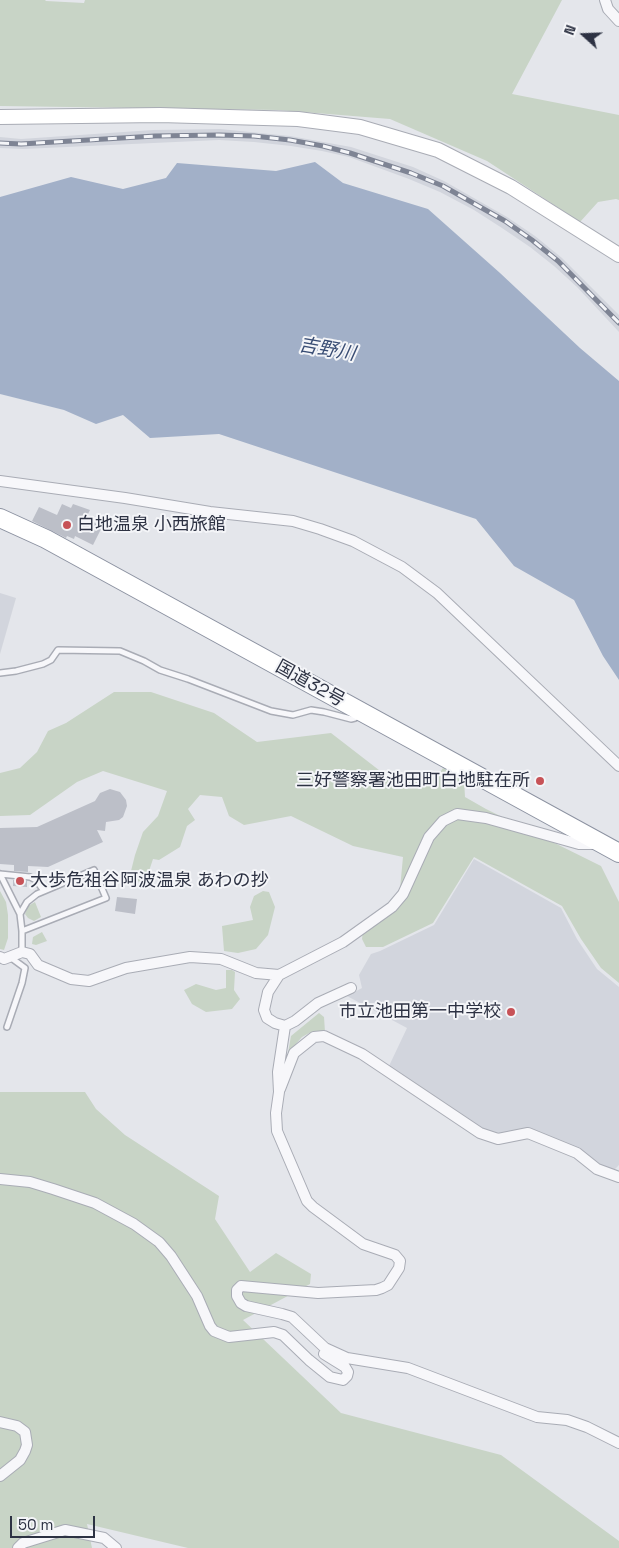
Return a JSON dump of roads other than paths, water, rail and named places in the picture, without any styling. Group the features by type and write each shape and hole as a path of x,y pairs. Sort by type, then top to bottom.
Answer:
{"highway":[{"name":"国道32号","path":"0,518 46,539 619,853"}],"street":[{"path":"605,0 608,8 619,21"},
{"path":"0,117 160,115 298,119 360,127 438,150 511,187 619,255"},
{"path":"0,481 210,512 293,521 353,541 402,567 418,577 437,593 619,766"},
{"path":"350,988 318,1003 295,1021 285,1026 267,1018 264,1010 268,992 279,975 343,942 392,907 404,894 429,837 443,821 457,814 486,818 579,844 602,844"},
{"path":"5,957 22,952 30,954 38,965 71,979 89,981 126,968 190,958 221,959 256,973 279,975"},
{"path":"285,1026 278,1072 277,1132 307,1201 313,1208 363,1244 395,1256 400,1261 399,1268 388,1284 376,1290 318,1293 241,1286 237,1290 237,1296 241,1303 292,1318 325,1348 347,1358 408,1368 537,1417 567,1420 587,1427 619,1443"},
{"path":"278,1092 294,1053 314,1037 324,1036 362,1054 480,1133 498,1139 528,1133 577,1153 597,1169 619,1177"},
{"path":"0,1179 30,1182 95,1203 134,1224 159,1242 171,1256 197,1296 214,1331 229,1336 274,1332 282,1335 330,1377 343,1380 348,1372 345,1367 324,1354 325,1348"},
{"path":"0,1422 17,1426 25,1432 27,1445 26,1452 20,1460 0,1476"},
{"path":"18,1548 23,1543 65,1530 104,1538 116,1548"}],"lane":[{"path":"0,674 43,664 50,660 58,650 120,651 160,670 271,711 293,715 311,710 351,719 355,718 360,711"},
{"path":"20,914 27,902 37,894 94,870 106,898 22,931"},
{"path":"0,874 30,877 41,884 44,891"},
{"path":"0,874 20,914 22,952"},
{"path":"5,957 25,968 7,1028"}],"water":[{"name":"吉野川","path":"315,162 343,183 428,209 580,348 619,381 619,680 603,656 574,600 514,566 476,519 219,434 150,438 123,415 96,424 64,410 0,394 0,197 71,177 123,189 166,178 177,163 276,171"}],"railway":[{"path":"0,143 21,144 155,136 219,135 290,140 350,153 411,173 443,186 505,221 558,261 619,323"}],"place":[{"name":"白地温泉 小西旅館","path":"67,525"},
{"name":"三好警察署池田町白地駐在所","path":"540,781"},
{"name":"大歩危祖谷阿波温泉 あわの抄","path":"20,881"},
{"name":"市立池田第一中学校","path":"511,1012"}]}
